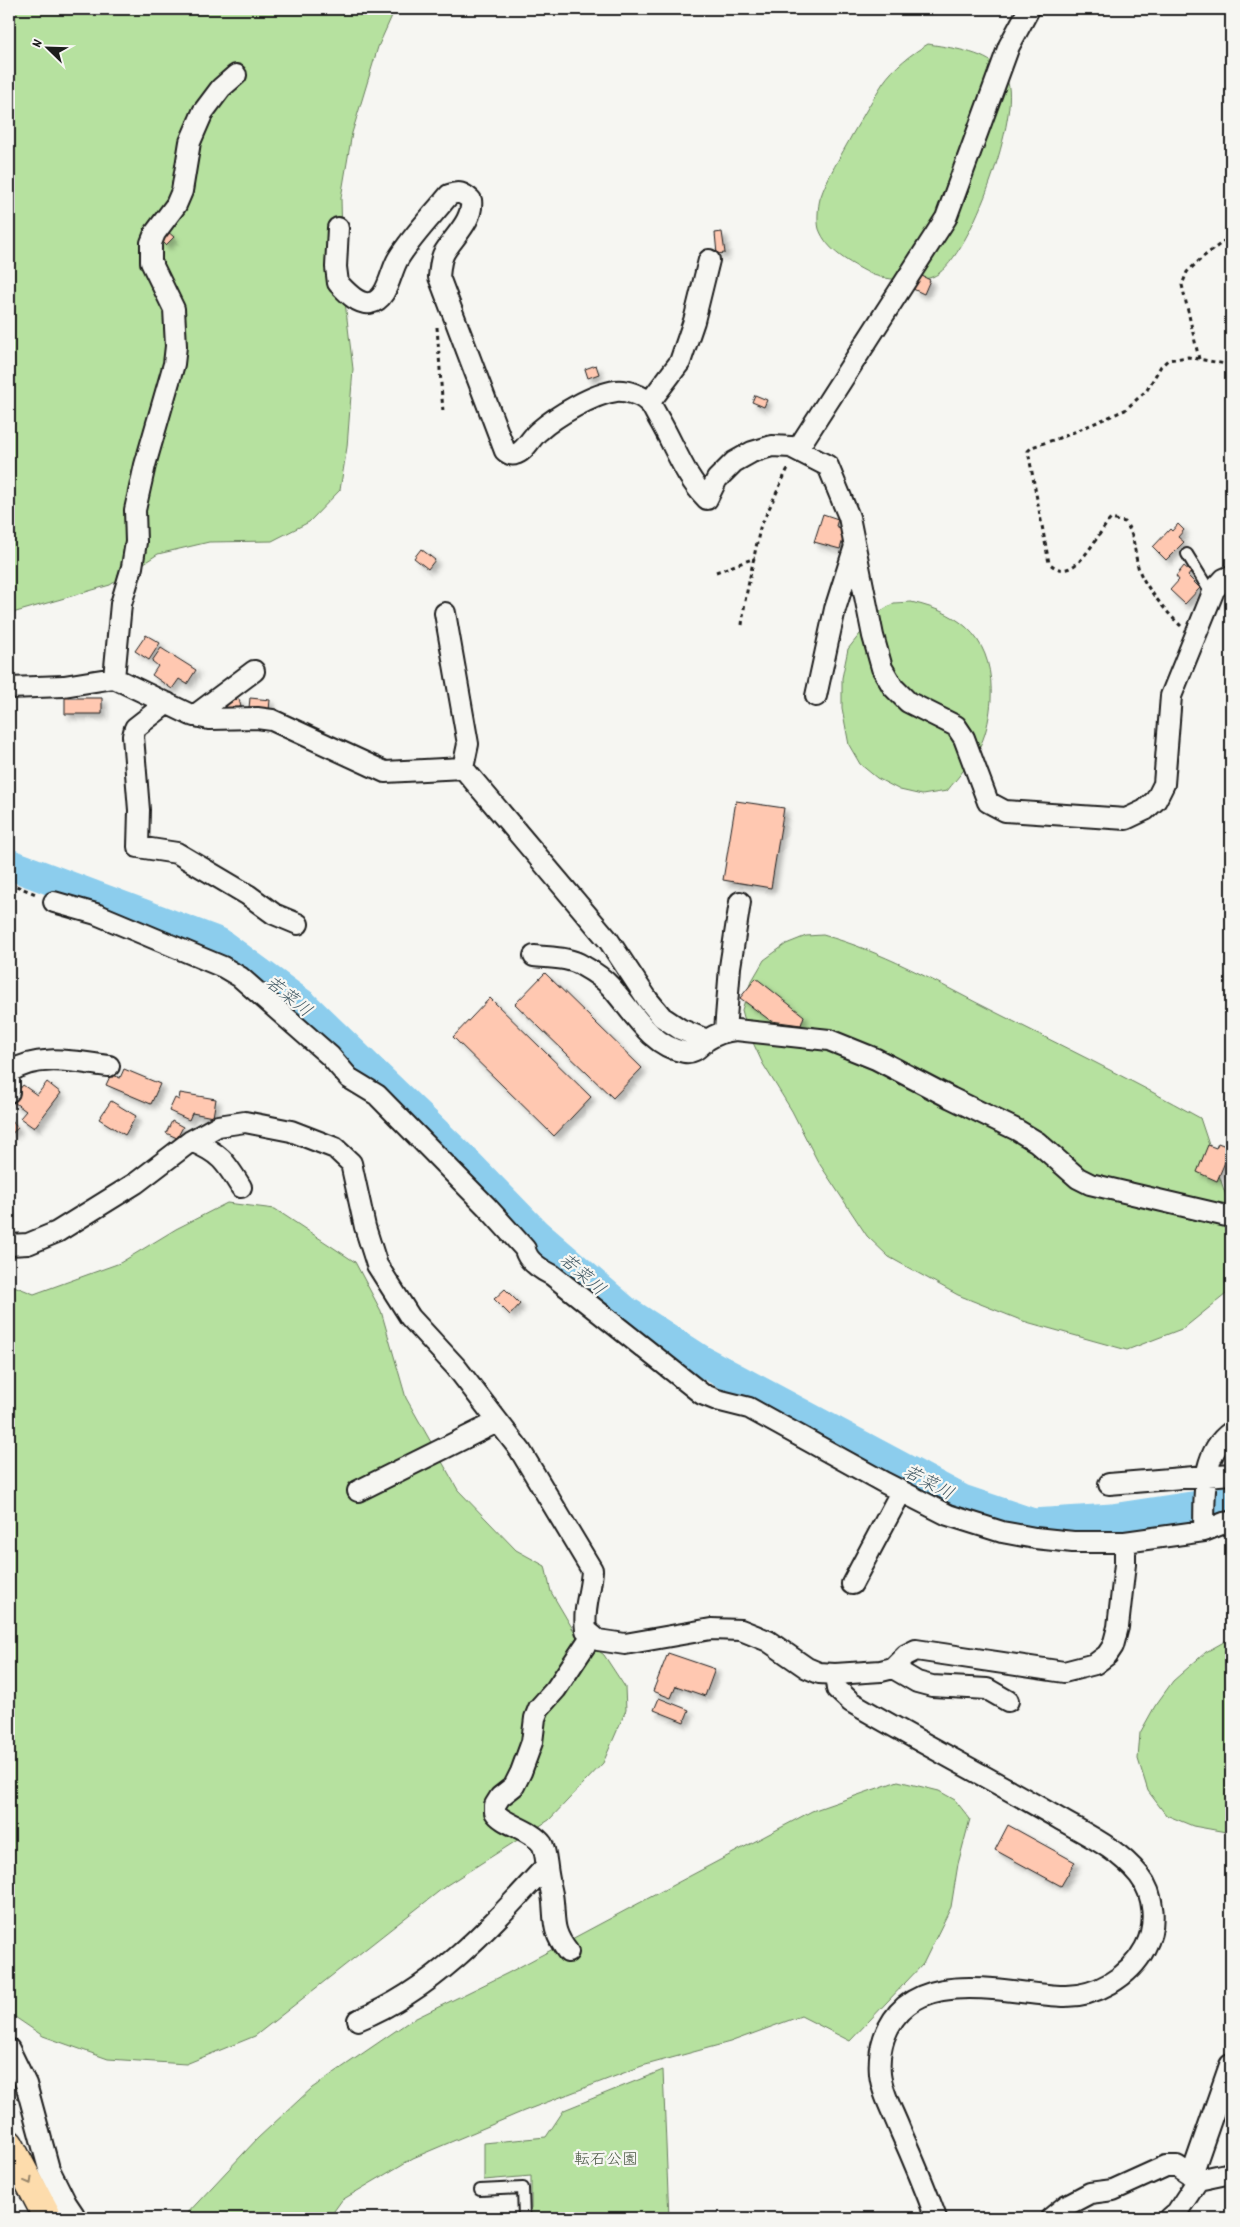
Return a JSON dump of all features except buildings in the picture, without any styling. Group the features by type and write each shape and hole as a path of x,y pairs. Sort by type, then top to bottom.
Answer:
{"highway":[{"path":"9,2144 48,2218"}],"street":[{"path":"797,450 946,218 1009,46 1029,9"},
{"path":"114,678 121,604 132,566 136,542 135,510 145,464 174,364 176,346 174,308 151,262 151,242 155,233 176,205 182,191 190,142 203,112 221,88 236,75"},
{"path":"338,228 336,268 338,284 357,300 364,303 372,303 382,296 398,259 449,195 456,192 464,194 471,200 472,208 469,216 443,255 439,277 505,450 511,455 523,449 538,432 553,420 590,400 617,390 638,395 649,402 670,438 684,468 698,490 707,499 717,479 734,462 746,455 772,446 791,447 828,466 850,517 872,636 882,668 893,687 908,702 956,726 964,738 988,802 1005,811 1126,819 1145,810 1156,800 1164,784 1170,696 1212,595 1224,579 1231,576"},
{"path":"649,402 680,362 694,321 709,260"},
{"path":"816,696 835,610 856,546"},
{"path":"445,614 468,744 463,768"},
{"path":"194,716 254,672"},
{"path":"9,688 64,686 114,678 194,716 209,719 257,718 272,720 386,772 463,768"},
{"path":"167,703 135,728 133,736 139,810 138,847 177,853 274,914 298,924"},
{"path":"463,768 609,941 648,1000 662,1017 680,1029 707,1040"},
{"path":"54,902 96,914 223,967 240,977 330,1056 349,1078 376,1096 487,1207 535,1264 552,1275 702,1394 749,1408 901,1492 948,1515 1002,1532 1073,1542 1125,1542 1231,1522"},
{"path":"725,1031 730,967 740,902"},
{"path":"534,956 566,959 582,965 609,985 641,1025 664,1044 685,1053 696,1051 707,1040 725,1031 736,1030 829,1040 876,1059 1017,1130 1037,1142 1078,1178 1090,1184 1231,1217"},
{"path":"9,1072 20,1065 49,1060 109,1066"},
{"path":"9,1077 9,1092"},
{"path":"9,1245 28,1244 57,1232 136,1183 191,1141 218,1126 245,1122 291,1131 335,1148 351,1163 365,1227 377,1265 410,1317 456,1367 520,1450 592,1570 591,1586 584,1613 586,1630 598,1640 625,1644 711,1629 741,1630 768,1641 808,1668 819,1673 835,1674 881,1671 893,1668 906,1655 916,1650 1064,1672 1095,1664 1107,1655 1113,1646 1118,1627 1125,1564 1125,1542"},
{"path":"191,1141 210,1148 224,1160 241,1186"},
{"path":"358,1491 497,1422"},
{"path":"1204,1528 1206,1480 1216,1448 1231,1432"},
{"path":"1109,1484 1206,1480 1231,1474"},
{"path":"852,1584 901,1492"},
{"path":"568,1952 557,1934 552,1914 552,1894 542,1845 519,1826 499,1817 495,1812 495,1806 500,1797 514,1786 521,1772 532,1742 535,1718 539,1708 556,1689 592,1635"},
{"path":"893,1668 917,1682 932,1686 987,1689 1008,1701"},
{"path":"835,1674 837,1688 851,1702 1115,1851 1140,1876 1147,1889 1153,1912 1151,1932 1145,1948 1136,1961 1114,1982 1093,1991 1064,1996 990,1988 941,1990 918,1998 901,2010 885,2036 880,2054 880,2076 885,2093 936,2218"},
{"path":"358,2020 379,2012 448,1967 484,1934 546,1866"},
{"path":"9,2049 26,2084 49,2169 74,2214"},
{"path":"1170,2218 1177,2212 1195,2177 1230,2065"},
{"path":"1051,2218 1067,2205 1090,2193 1113,2190 1166,2166 1178,2166 1195,2177 1231,2173"}],"lane":[{"path":"1187,554 1212,595"},
{"path":"480,2190 523,2188 524,2218"}],"path":[{"path":"1199,360 1182,285 1187,272 1203,256 1231,236"},
{"path":"437,325 443,412"},
{"path":"1195,637 1179,624 1145,581 1140,572 1131,530 1126,522 1111,520 1105,525 1082,558 1071,569 1062,570 1049,563 1028,451 1032,446 1065,436 1125,410 1147,390 1161,366 1168,360 1188,357 1231,365"},
{"path":"742,625 760,528 797,450"},
{"path":"716,572 755,558"},
{"path":"9,883 54,902"}],"green space":[{"path":"9,9 395,9 378,47 352,133 341,198 343,285 353,369 347,447 340,490 309,522 272,541 209,542 158,554 110,585 9,614"},
{"path":"928,44 976,54 992,62 998,68 1008,83 1009,101 1006,127 988,189 961,247 946,267 932,277 918,280 900,280 869,273 833,250 823,237 818,226 819,202 834,167 883,83 903,61"},
{"path":"911,602 947,614 973,634 982,647 988,662 991,680 989,717 981,744 947,791 922,795 900,790 877,778 860,764 849,745 842,708 842,678 848,649 876,614 894,603"},
{"path":"823,935 866,949 907,967 1200,1118 1228,1202 1231,1226 1231,1290 1184,1328 1127,1350 1023,1321 958,1295 889,1257 867,1236 817,1160 792,1111 763,1064 748,1032 742,1010 750,984 764,960 786,944 806,936"},
{"path":"227,1203 275,1209 355,1262 381,1311 406,1398 458,1490 516,1550 545,1566 551,1592 574,1631 604,1655 625,1687 626,1710 603,1763 549,1820 447,1885 255,2036 186,2064 108,2059 43,2036 9,2013 9,1284 34,1294 120,1263 176,1229"},
{"path":"1231,1638 1231,1831 1226,1832 1193,1826 1166,1815 1148,1791 1138,1759 1140,1733 1155,1706 1173,1681 1206,1652"},
{"path":"898,1781 939,1791 955,1800 970,1819 958,1864 951,1907 923,1964 850,2041 801,2016 730,2042 642,2066 524,2111 413,2158 342,2200 329,2218 183,2218 258,2138 312,2088 410,2021 508,1973 812,1811"},
{"name":"転石公園","path":"663,2070 669,2218 531,2218 531,2176 484,2180 484,2143 546,2137 564,2110"}],"waterway":[{"name":"若菜川","path":"9,864 219,943 303,1005 467,1163 536,1234 625,1311 702,1361 962,1500 1033,1524 1112,1519 1231,1501"}]}
